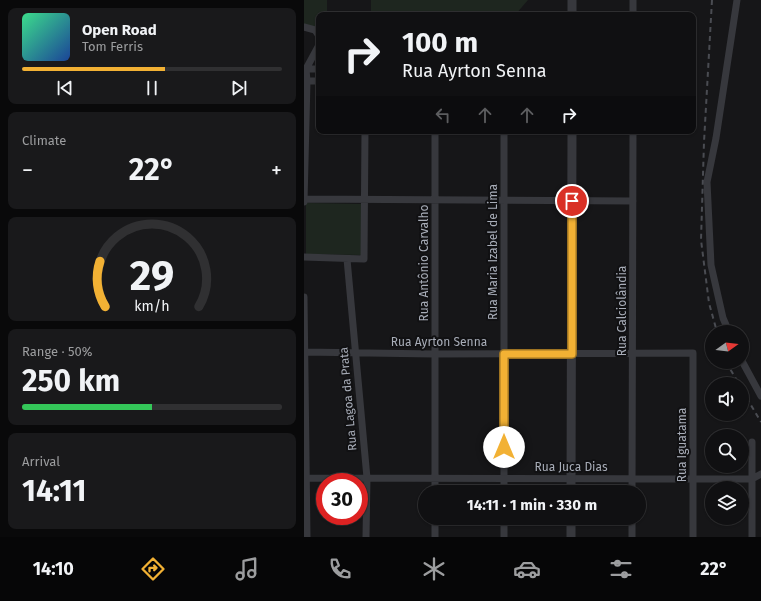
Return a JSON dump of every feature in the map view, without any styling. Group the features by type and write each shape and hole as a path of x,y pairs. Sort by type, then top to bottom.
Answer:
{"street":[{"path":"572,0 572,12"},
{"path":"633,0 633,12"},
{"path":"726,325 723,318 712,265 706,182 716,138 737,0"},
{"path":"304,27 316,32"},
{"path":"304,203 306,69 316,51"},
{"path":"306,69 316,69"},
{"path":"307,81 316,81"},
{"path":"304,257 364,259 365,134"},
{"name":"Rua Antônio Carvalho","path":"435,134 435,485"},
{"name":"Rua Maria Izabel de Lima","path":"504,134 504,485"},
{"path":"572,134 572,485"},
{"name":"Rua Calciolândia","path":"632,485 633,134"},
{"path":"304,199 633,201"},
{"name":"Rua Lagoa da Prata","path":"347,259 367,473"},
{"path":"304,297 306,537"},
{"name":"Rua Ayrton Senna","path":"305,352 434,354 693,353"},
{"name":"Rua Iguatama","path":"693,353 693,537"},
{"path":"746,369 761,396"},
{"path":"752,442 752,537"},
{"path":"752,479 761,474"},
{"name":"Rua Juca Dias","path":"305,478 316,478"},
{"name":"Rua Juca Dias","path":"368,478 752,479"},
{"path":"752,515 761,514"},
{"name":"Rua Lagoa da Prata","path":"366,525 366,537"},
{"path":"435,525 435,537"},
{"path":"504,525 504,537"},
{"path":"571,525 571,537"},
{"path":"632,525 632,537"}],"shaded area":[{"path":"304,0 327,0 327,12 316,12 316,28 304,26"},
{"path":"371,0 528,0 518,12 371,12"},
{"path":"306,203 361,204 361,255 306,254"}],"railway":[{"path":"712,0 704,142 701,240 709,303 715,325"},
{"path":"730,369 735,377"},
{"path":"749,402 761,422"}],"route":[{"path":"504,447 504,354 572,354 572,201"}]}
